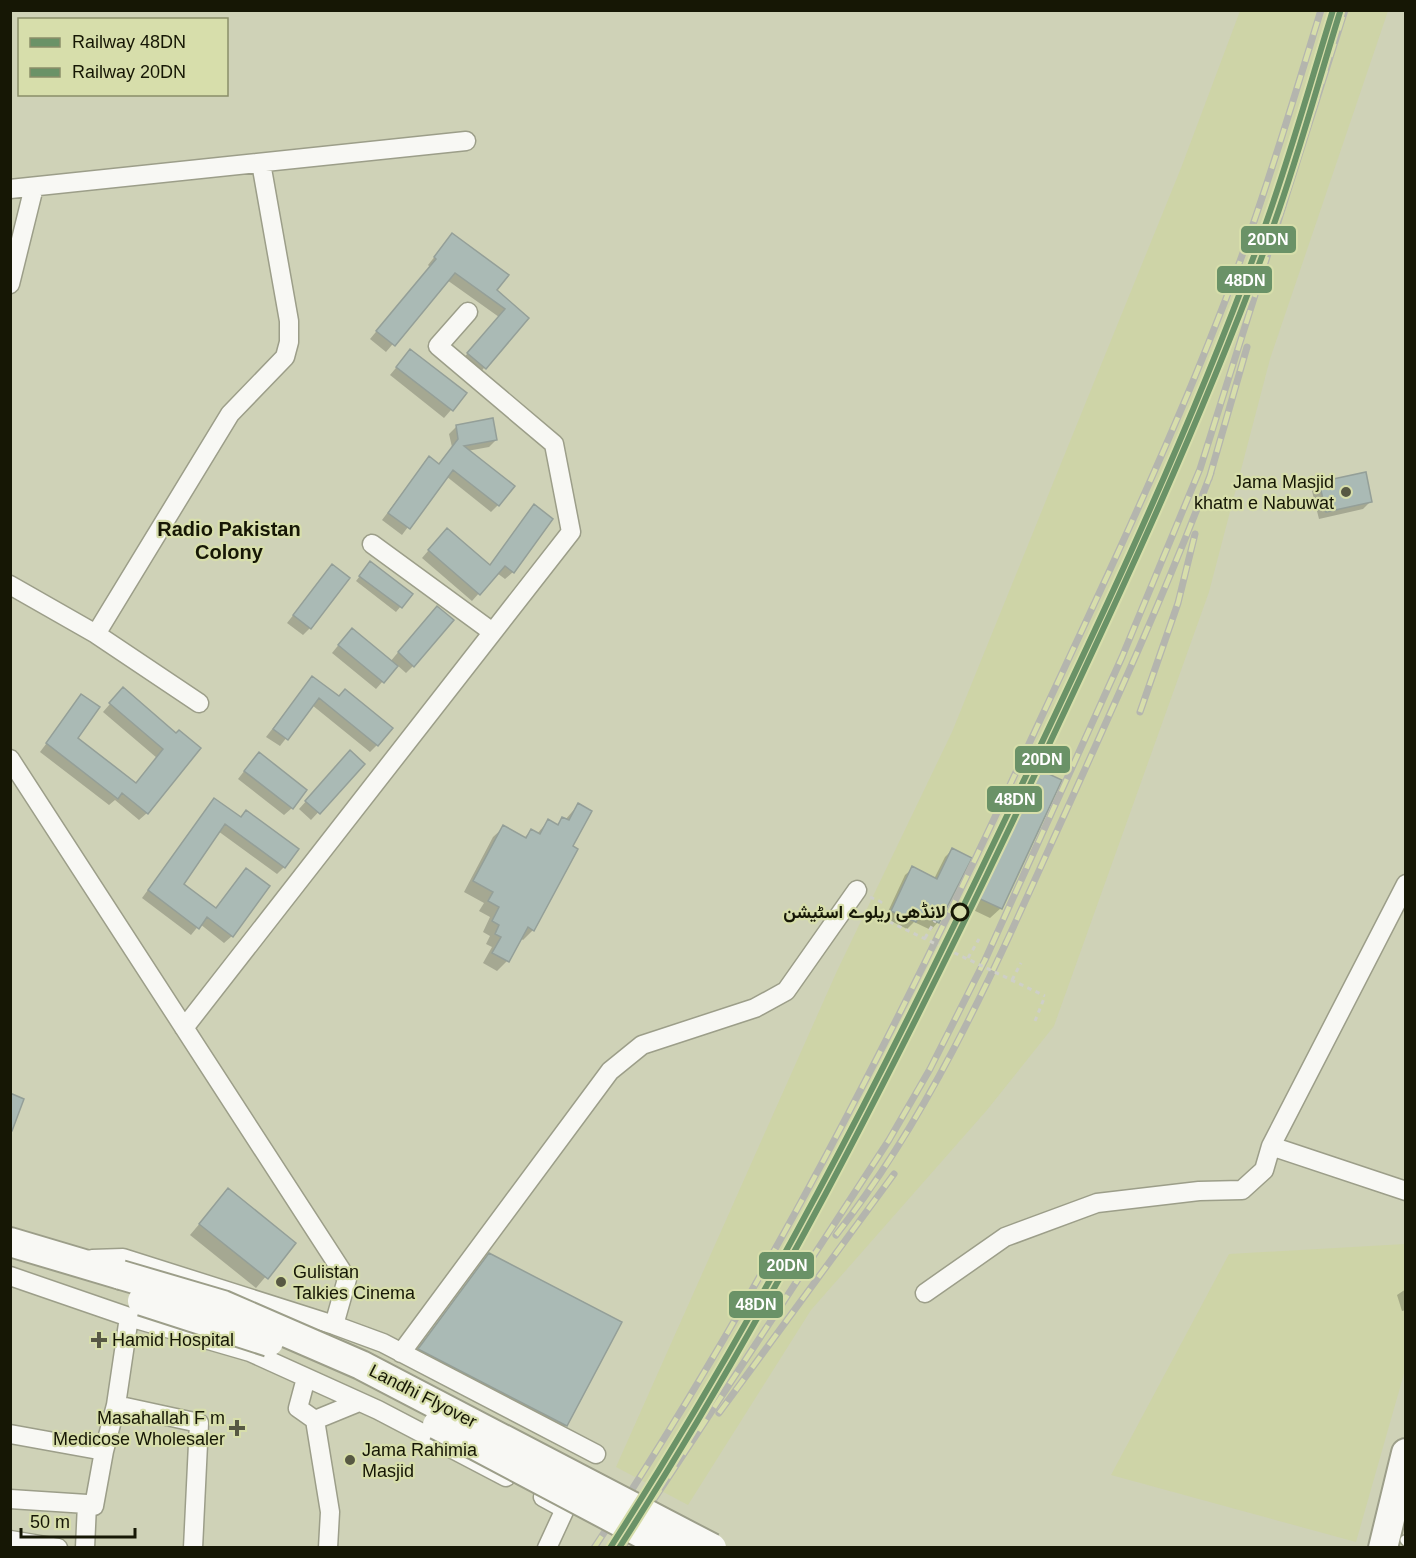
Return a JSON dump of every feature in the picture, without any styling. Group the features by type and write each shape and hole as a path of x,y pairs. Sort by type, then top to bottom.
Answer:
{"main road":[{"path":"10,1242 63,1260 123,1295"},
{"path":"10,1256 123,1295"},
{"name":"Landhi Flyover","path":"123,1295 279,1345 478,1446 669,1548"},
{"name":"Landhi Flyover","path":"123,1295 222,1305 361,1365 712,1548"},
{"path":"1383,1548 1406,1453"},
{"path":"1402,1548 1405,1539"}],"street":[{"path":"10,189 466,141"},
{"path":"96,634 230,414 285,357 289,342 290,321 261,163"},
{"path":"10,284 34,187"},
{"path":"184,1028 491,631 571,532 554,444 438,346 468,312"},
{"path":"372,544 491,631"},
{"path":"10,585 96,634 199,703"},
{"path":"10,759 347,1279 334,1325"},
{"path":"925,1293 1005,1237 1097,1203 1199,1191 1242,1190 1264,1170 1271,1146 1406,884"},
{"path":"401,1353 610,1071 642,1045 755,1008 786,991 857,890"},
{"path":"1271,1146 1406,1191"},
{"path":"63,1260 123,1258 334,1325 401,1353 596,1454"},
{"path":"10,1276 123,1295 359,1402 565,1509 546,1548"},
{"path":"10,1499 94,1506 104,1451 116,1405 123,1295"},
{"path":"306,1378 298,1408 315,1420 330,1512 328,1548"},
{"path":"315,1420 359,1402"},
{"path":"116,1405 198,1423 194,1548"},
{"path":"10,1434 104,1451"},
{"path":"85,1548 87,1504"},
{"path":"10,1540 58,1548"}],"path":[{"path":"880,902 873,914 1045,996 1035,1021"},
{"path":"926,938 935,921"},
{"path":"968,958 979,939"},
{"path":"1012,980 1021,963"}],"shaded area":[{"path":"1240,11 1388,11 1270,359 1209,592 1054,1026 987,1110 811,1310 688,1505 616,1467 837,971 952,732 1181,168"},
{"path":"1405,1244 1405,1370 1356,1542 1111,1475 1229,1254"}],"building":[{"path":"452,233 509,275 497,290 529,318 486,369 467,353 505,309 455,273 395,346 376,331 436,259 434,257"},
{"path":"410,349 467,393 453,411 396,367"},
{"path":"493,418 497,440 464,446 515,486 499,506 453,470 410,529 388,513 429,456 439,464 458,439 456,425"},
{"name":"Jama Masjid khatm e Nabuwat","path":"1366,472 1372,502 1326,512 1319,482"},
{"path":"534,504 553,519 514,573 505,566 480,595 428,550 447,528 490,565"},
{"path":"370,561 413,594 402,608 359,576"},
{"path":"332,564 350,578 311,629 293,615"},
{"path":"437,606 454,620 414,667 398,652"},
{"path":"352,628 398,666 384,683 338,645"},
{"path":"312,676 339,696 345,689 393,728 378,746 319,698 288,740 273,729"},
{"path":"123,687 176,733 179,730 201,748 148,814 122,793 118,799 46,743 81,694 100,707 78,738 136,783 163,749 109,703"},
{"path":"350,750 365,764 320,814 305,801"},
{"path":"259,752 307,790 293,809 244,771"},
{"path":"1038,769 1062,780 1002,909 978,898"},
{"path":"214,798 241,817 246,810 299,849 285,868 225,824 184,884 216,908 246,868 270,886 233,937 207,917 199,929 148,890"},
{"path":"578,803 592,811 573,846 578,849 534,931 528,927 509,962 492,953 501,937 495,934 499,925 492,921 499,907 488,901 493,892 473,881 503,825 526,838 531,829 540,834 548,819 558,825 562,817 569,820"},
{"path":"952,848 972,858 939,923 920,914 916,922 891,911 912,866 937,879"},
{"path":"10,1093 24,1099 12,1131 10,1131"},
{"path":"228,1188 296,1243 268,1279 199,1224"},
{"path":"489,1253 622,1322 567,1426 418,1349"}],"railway":[{"path":"594,1548 713,1357 824,1160 876,1061 975,859 1124,540 1196,375 1260,205 1321,10"},
{"path":"780,1307 889,1140 930,1069 985,960 1122,657 1200,469 1345,10"},
{"path":"1209,479 1247,347"},
{"path":"836,1235 902,1140 959,1040 1137,653 1211,473"},
{"path":"1140,712 1178,603 1195,534"},
{"path":"719,1413 894,1174"},
{"path":"622,1548 784,1301"}],"rail line":[{"name":"48DN","path":"610,1548 717,1373 817,1193 912,1011 1073,677 1142,528 1237,300 1284,170 1333,10"},
{"name":"20DN","path":"619,1548 726,1373 826,1194 920,1011 1080,678 1182,453 1245,301 1283,198 1340,12"}],"place":[{"name":"Jama Masjid khatm e Nabuwat","path":"1346,492"},
{"name":"لانڈھی ریلوے اسٹیشن","path":"960,912"},
{"name":"Gulistan Talkies Cinema","path":"281,1282"},
{"name":"Hamid Hospital","path":"99,1340"},
{"name":"Masahallah F m Medicose Wholesaler","path":"237,1428"},
{"name":"Jama Rahimia Masjid","path":"350,1460"}],"district":[{"name":"Radio Pakistan Colony","path":"229,540"}]}
